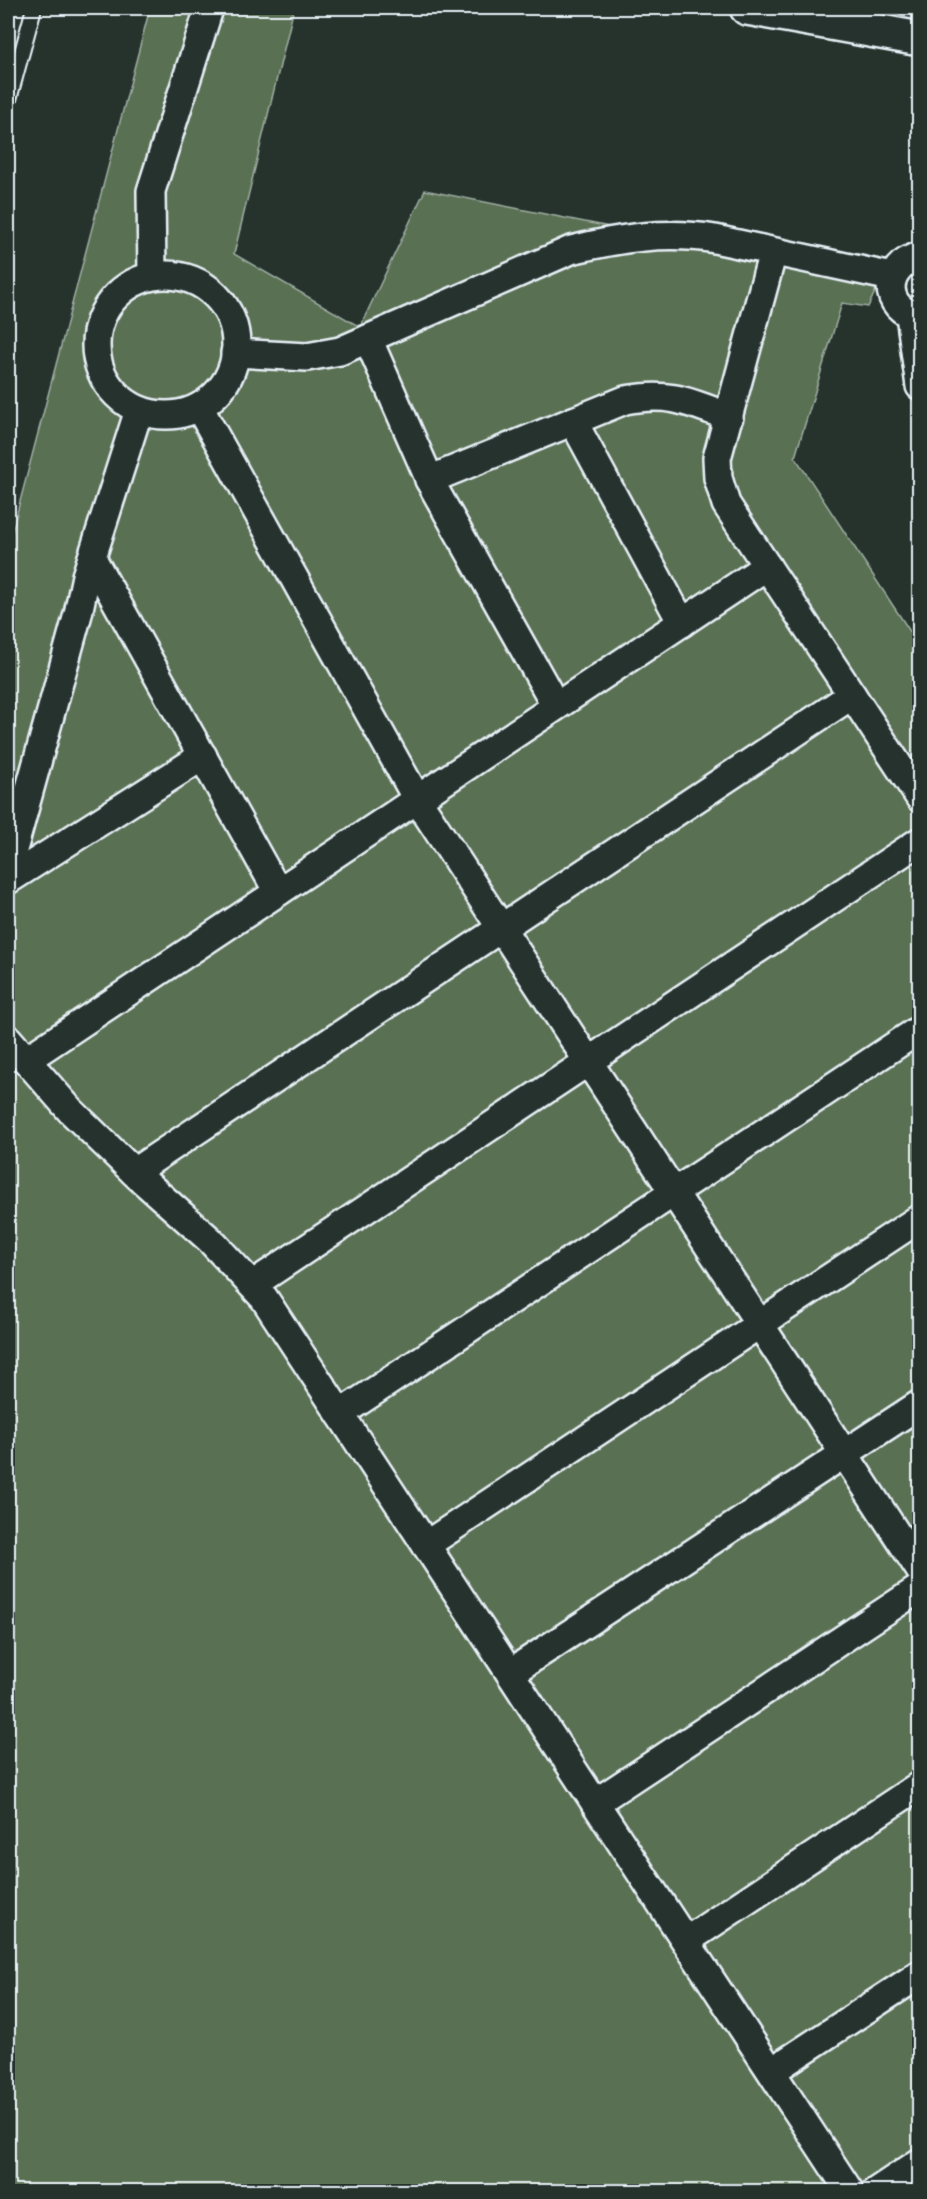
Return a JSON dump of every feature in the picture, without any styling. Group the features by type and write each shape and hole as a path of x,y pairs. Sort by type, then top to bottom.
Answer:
{"main road":[{"path":"752,8 920,39"}],"street":[{"path":"152,275 151,191 210,8"},
{"path":"235,353 317,356 340,351 571,250 644,236 686,235 892,277"},
{"path":"773,252 717,458 718,478 726,504 920,798"},
{"path":"919,256 899,265 892,277 891,293 901,310 915,316 920,386"},
{"path":"173,274 193,279 210,290 224,306 233,324 236,345 233,365 224,384 210,400 192,411 172,416 150,414 139,410 114,393 102,375 96,355 96,333 103,313 115,296 132,283 152,275 173,274"},
{"path":"368,339 429,480 556,706"},
{"path":"429,480 625,400 658,396 676,397 729,417"},
{"path":"199,406 417,799 920,1570"},
{"path":"8,868 92,558 139,410"},
{"path":"573,421 682,622"},
{"path":"92,558 278,892"},
{"path":"26,1060 767,566"},
{"path":"134,1172 852,695"},
{"path":"8,880 203,756"},
{"path":"252,1285 920,841"},
{"path":"340,1414 920,1029"},
{"path":"8,1039 70,1110 134,1172 210,1240 264,1298 850,2192"},
{"path":"426,1545 920,1218"},
{"path":"510,1673 920,1404"},
{"path":"595,1803 920,1588"},
{"path":"686,1941 919,1786"},
{"path":"772,2071 920,1974"},
{"path":"875,2192 920,2162"}],"lane":[{"path":"8,103 34,8"}],"green space":[{"path":"150,8 294,8 234,254 360,327 425,190 880,281 868,307 842,303 795,457 919,645 919,2191 8,2192 8,547"}]}
